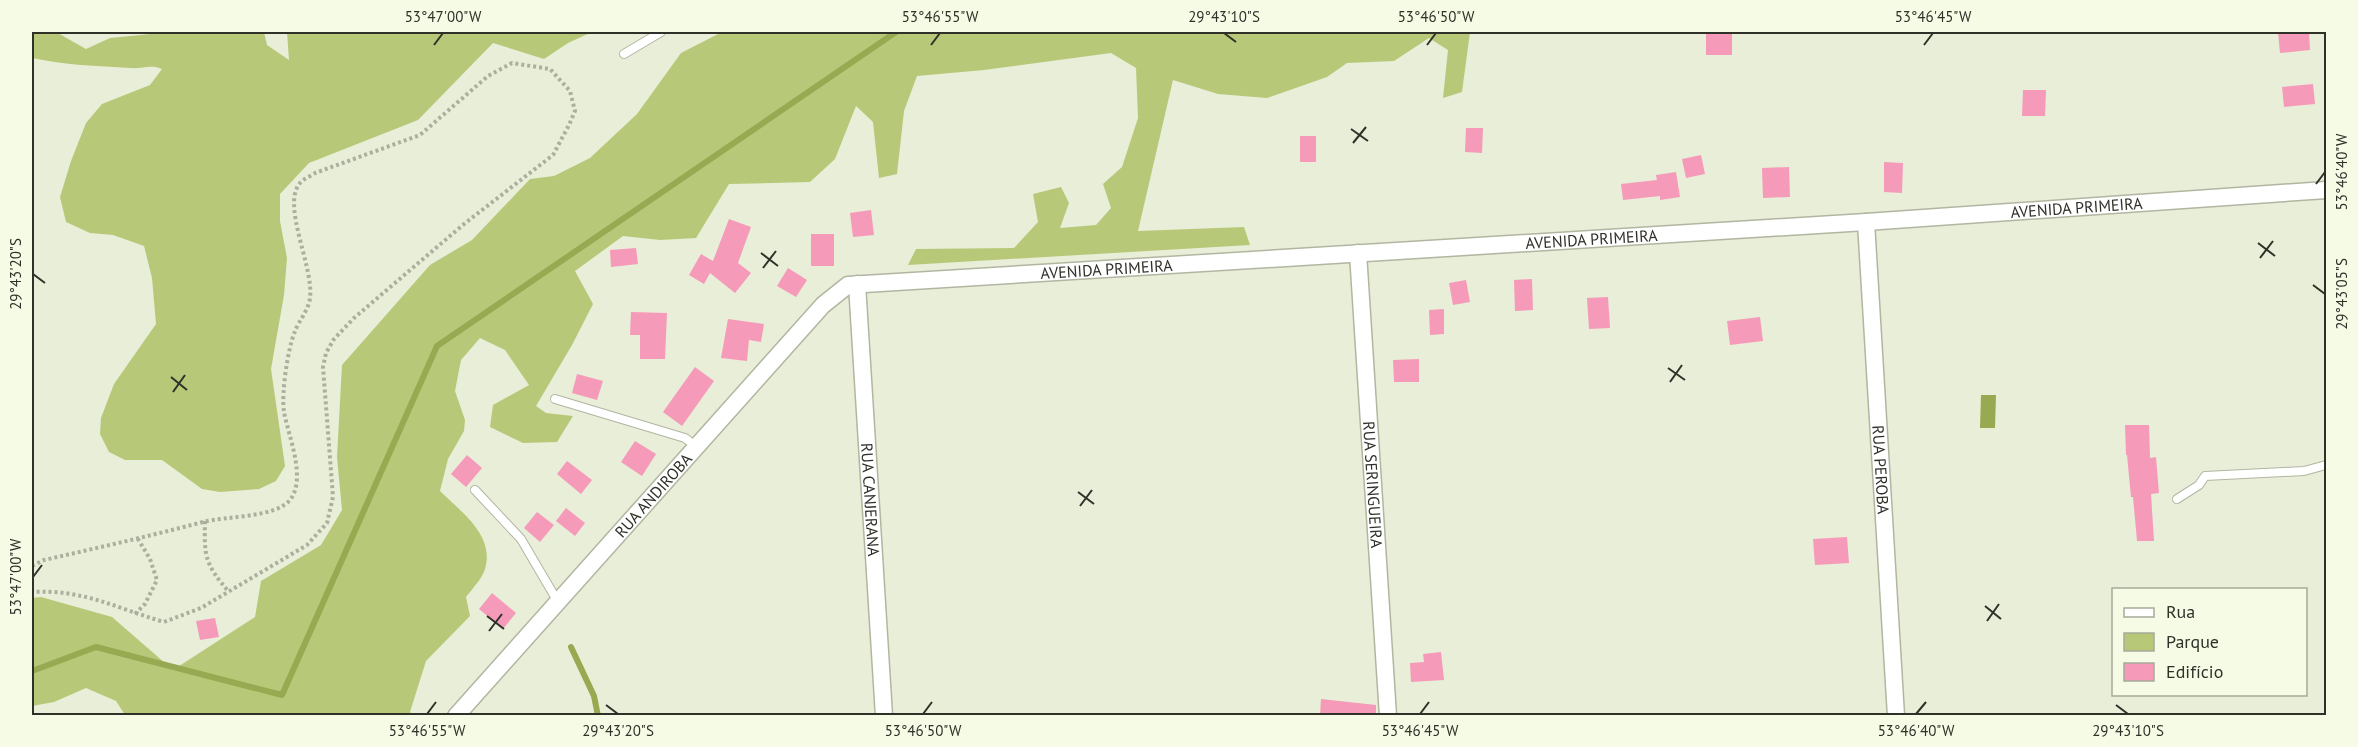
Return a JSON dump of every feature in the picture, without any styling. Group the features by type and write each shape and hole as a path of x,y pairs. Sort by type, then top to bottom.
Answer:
{"street":[{"name":"AVENIDA PRIMEIRA","path":"856,284 1866,222 2326,190"},
{"name":"RUA PEROBA","path":"1866,222 1896,716"},
{"name":"RUA SERINGUEIRA","path":"1358,253 1388,716"},
{"name":"RUA ANDIROBA","path":"456,716 823,305 848,285 856,284"},
{"name":"RUA CANJERANA","path":"856,284 884,716"}],"lane":[{"path":"624,54 661,32"},
{"path":"555,399 685,438 697,447"},
{"path":"2178,500 2199,485 2205,476 2304,471 2326,465"},
{"path":"475,489 520,539 558,602"}],"path":[{"path":"32,566 44,560 205,521 276,509 290,500 297,482 294,454 284,410 287,368 294,333 310,298 305,256 292,202 300,183 315,173 420,135 488,76 512,63 550,69 570,91 575,111 570,126 553,154 464,224 354,318 334,339 326,353 323,367 333,497 327,523 307,545 201,608 164,622 135,614 95,598 57,591 32,592"},
{"path":"205,521 204,552 212,572 229,592"},
{"path":"135,614 145,604 157,580 150,559 138,539"}],"green space":[{"path":"32,32 56,32 86,49 110,38 171,32 264,32 267,45 289,60 287,32 592,32 568,43 544,59 493,43 418,120 309,163 280,194 280,221 287,258 284,295 271,369 285,466 276,481 259,489 220,492 202,489 162,460 125,460 109,452 100,434 101,418 114,384 156,324 152,278 144,246 113,235 90,233 66,222 60,197 86,123 102,104 150,85 162,69 81,65 32,58"},
{"path":"722,32 1470,32 1462,92 1443,98 1448,50 1429,38 1394,61 1347,63 1327,77 1267,98 1218,94 1173,80 1138,231 1244,227 1250,245 908,265 916,249 1014,248 1038,222 1033,194 1061,187 1069,203 1060,228 1096,225 1111,208 1103,184 1122,167 1138,118 1136,68 1111,53 984,70 917,76 904,111 897,174 879,178 873,122 856,106 835,159 810,182 729,184 696,238 660,240 623,236 575,271 593,304 536,406 546,413 573,416 557,442 523,443 490,427 493,405 529,385 505,350 480,338 461,360 455,391 465,420 464,431 448,459 440,491 474,525 481,535 487,557 484,573 466,597 470,616 426,661 410,712 412,715 386,715 384,713 367,716 125,715 116,701 86,688 54,702 32,706 33,598 41,597 112,617 173,670 255,617 261,581 321,545 342,510 337,457 342,365 430,265 472,240 530,179 554,176 590,158 637,114 681,53"}],"shaded area":[{"path":"1981,395 1996,395 1995,428 1980,428"}],"building":[{"path":"2278,32 2309,32 2310,50 2280,53"},
{"path":"1706,33 1732,33 1732,55 1706,55"},
{"path":"2313,84 2315,104 2284,107 2282,87"},
{"path":"2023,90 2046,90 2045,116 2022,116"},
{"path":"1466,128 1483,128 1482,153 1465,152"},
{"path":"1300,136 1316,136 1316,162 1300,162"},
{"path":"1701,155 1705,174 1686,178 1682,159"},
{"path":"1884,162 1903,163 1902,193 1884,192"},
{"path":"1789,167 1790,197 1763,198 1762,168"},
{"path":"1676,172 1680,197 1660,200 1660,196 1623,200 1621,184 1657,180 1656,175"},
{"path":"871,210 874,235 853,237 850,213"},
{"path":"729,219 751,227 738,263 751,273 735,293 710,273 704,284 689,275 701,254 713,261"},
{"path":"811,234 834,234 834,266 811,266"},
{"path":"636,248 638,264 611,267 610,250"},
{"path":"788,268 807,280 796,297 777,286"},
{"path":"1532,279 1533,310 1515,311 1514,280"},
{"path":"1466,280 1470,302 1453,305 1449,283"},
{"path":"1608,297 1610,328 1589,329 1587,298"},
{"path":"1444,309 1444,334 1430,335 1429,310"},
{"path":"631,312 667,313 665,359 640,359 640,335 630,335"},
{"path":"1760,317 1763,341 1730,345 1727,321"},
{"path":"728,319 764,324 761,342 749,340 747,361 721,358"},
{"path":"1419,359 1419,382 1394,382 1393,360"},
{"path":"695,367 714,381 682,426 663,412"},
{"path":"577,374 603,381 597,400 572,393"},
{"path":"2125,425 2149,425 2150,458 2156,457 2159,493 2151,494 2154,541 2137,541 2126,455"},
{"path":"635,441 656,454 642,476 621,462"},
{"path":"467,455 482,468 466,487 451,474"},
{"path":"567,461 592,480 581,494 557,474"},
{"path":"566,508 585,523 575,536 556,521"},
{"path":"537,512 554,525 540,542 524,528"},
{"path":"1847,537 1849,563 1815,565 1813,539"},
{"path":"492,593 516,613 503,629 479,609"},
{"path":"215,618 219,637 200,640 196,621"},
{"path":"1441,652 1444,680 1411,682 1410,663 1424,662 1423,654"},
{"path":"1321,699 1376,705 1376,716 1320,716"}],"waterway":[{"path":"32,671 96,647 282,695 437,346 896,32"},
{"path":"571,647 594,696 598,716"}]}
